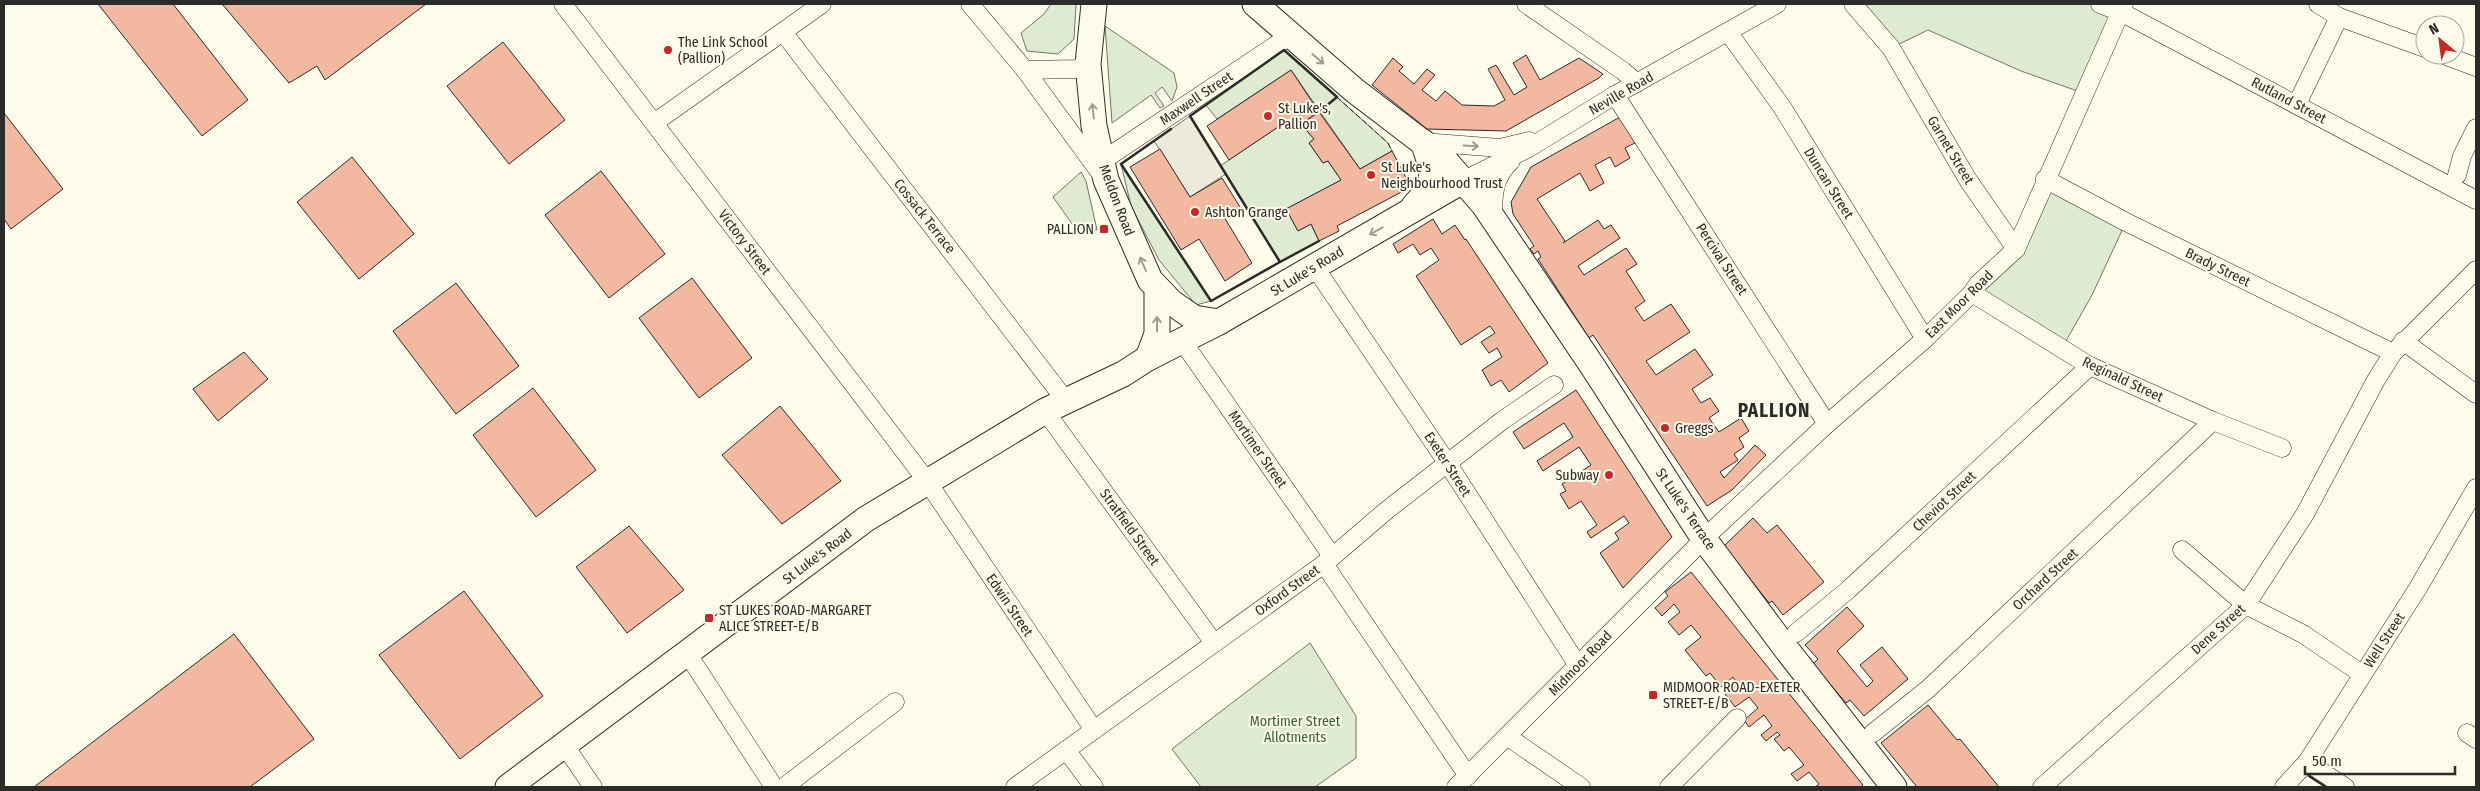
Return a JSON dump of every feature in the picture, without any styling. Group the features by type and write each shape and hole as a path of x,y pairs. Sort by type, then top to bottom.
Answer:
{"street":[{"name":"Victory Street","path":"563,4 926,481"},
{"path":"654,123 822,4"},
{"path":"970,4 1104,170"},
{"name":"Meldon Road","path":"1094,4 1088,64 1094,126 1104,170 1150,280 1171,302 1194,318 1219,322"},
{"path":"1255,4 1354,90 1443,158 1464,180 1493,220"},
{"path":"1526,4 1624,71 1637,83"},
{"name":"Neville Road","path":"1464,180 1517,155 1615,95 1777,4"},
{"name":"Garnet Street","path":"1853,4 1891,48 1968,180 2016,248"},
{"name":"Rutland Street","path":"2100,4 2122,8 2476,200"},
{"path":"2318,4 2339,17 2415,44"},
{"name":"East Moor Road","path":"1704,539 1827,424 1926,339 1972,293 1978,284 2016,248 2122,8"},
{"path":"2297,104 2339,17"},
{"name":"Cossack Terrace","path":"783,32 1056,406"},
{"name":"Duncan Street","path":"1728,32 1782,107 1926,339"},
{"name":"Maxwell Street","path":"1104,170 1291,35"},
{"path":"1025,70 1077,69 1088,64"},
{"name":"Percival Street","path":"1615,95 1827,424"},
{"path":"2457,176 2462,156 2476,128"},
{"path":"1423,142 1500,148 1553,133"},
{"path":"1406,214 1428,191 1432,183 1433,175 1423,142"},
{"path":"1493,220 1493,190 1497,179 1501,171 1517,155"},
{"name":"Brady Street","path":"2045,179 2126,222 2398,347 2476,394"},
{"name":"St Luke's Road","path":"508,787 563,743 866,519 926,481 1056,406 1123,374 1148,358 1183,342 1464,180"},
{"path":"1406,214 1431,206 1463,202 1493,220"},
{"name":"St Luke's Terrace","path":"1493,220 1593,367 1704,539 1787,650 1894,787"},
{"name":"Exeter Street","path":"1314,266 1448,464 1577,664"},
{"name":"Dene Street","path":"2042,787 2246,605 2305,514 2376,380 2398,347 2476,270"},
{"path":"1148,358 1157,334 1157,288"},
{"name":"Reginald Street","path":"1972,293 2090,366 2213,421 2282,448"},
{"name":"Mortimer Street","path":"1183,342 1328,560 1462,782"},
{"name":"Cheviot Street","path":"1796,633 1848,590 2090,366"},
{"name":"Oxford Street","path":"1015,787 1328,560 1387,510 1504,420 1554,386"},
{"name":"Stratfield Street","path":"1056,406 1214,643"},
{"name":"Orchard Street","path":"1873,733 1928,689 2213,421"},
{"name":"Edwin Street","path":"926,481 1094,730"},
{"name":"Well Street","path":"2284,787 2307,762 2418,588 2476,488"},
{"name":"Midmoor Road","path":"1462,782 1508,738 1577,664 1704,539"},
{"path":"2182,550 2246,605 2303,634 2362,674"},
{"path":"687,653 774,787"},
{"path":"784,787 895,702"},
{"path":"1669,787 1737,718"},
{"path":"1508,738 1581,787"},
{"path":"563,743 592,787"},
{"path":"1066,750 1094,787"},
{"path":"2307,762 2346,787"}],"green space":[{"path":"1051,4 1076,4 1074,39 1058,54 1027,51 1021,33 1044,14"},
{"path":"1853,4 2100,4 2121,12 2083,93 2021,71 1928,30 1891,48"},
{"path":"1105,26 1174,73 1177,87 1172,101 1162,87 1155,93 1164,106 1160,108 1151,95 1112,123"},
{"path":"1284,50 1388,143 1392,151 1360,169 1291,70 1217,119 1206,105"},
{"path":"1287,121 1293,129 1301,124 1314,139 1309,143 1323,163 1328,161 1341,180 1286,209 1298,231 1311,224 1319,241 1280,262 1220,166"},
{"path":"1121,164 1211,301 1196,305 1159,260 1131,206"},
{"path":"1081,172 1086,181 1097,230 1075,228 1053,197"},
{"path":"2045,179 2126,222 2092,295 2062,348 1972,293 2016,249"},
{"name":"Mortimer Street Allotments","path":"1310,643 1356,716 1356,758 1315,787 1201,787 1172,749"}],"shaded area":[{"path":"1190,116 1226,174 1190,197 1154,141"}],"building":[{"path":"98,4 173,4 248,100 202,136"},
{"path":"222,4 426,4 325,80 317,66 289,83"},
{"path":"503,42 565,120 509,164 447,86"},
{"path":"1526,55 1540,80 1579,58 1603,74 1506,131 1427,129 1372,85 1393,58 1403,67 1399,71 1414,84 1427,69 1435,75 1422,90 1436,101 1445,91 1462,105 1494,106 1505,100 1488,69 1496,65 1514,95 1527,87 1513,63"},
{"name":"St Luke's, Pallion","path":"1291,70 1319,112 1293,129 1287,121 1229,160 1207,126"},
{"name":"St Luke's Neighbourhood Trust","path":"1319,112 1360,169 1392,151 1411,187 1337,226 1339,231 1319,241 1311,224 1298,231 1286,209 1341,180 1328,161 1323,163 1309,143 1314,139 1301,124"},
{"path":"4,113 63,189 11,229 4,219"},
{"path":"1620,117 1635,143 1625,148 1630,158 1615,167 1610,157 1595,165 1604,183 1590,191 1580,173 1537,199 1565,241 1563,243 1598,220 1604,229 1611,225 1620,238 1578,266 1584,275 1626,248 1637,264 1626,271 1645,301 1635,308 1644,321 1671,304 1690,332 1646,361 1656,375 1695,349 1713,375 1692,389 1701,403 1710,398 1719,411 1709,418 1719,432 1741,418 1749,431 1739,438 1744,447 1734,454 1738,460 1720,472 1724,478 1755,445 1766,455 1732,490 1707,506 1593,335 1589,338 1538,259 1541,257 1538,251 1534,254 1530,249 1534,246 1513,214 1511,202 1531,167"},
{"name":"Ashton Grange","path":"1160,149 1190,197 1222,178 1240,207 1224,217 1252,263 1225,281 1199,239 1181,250 1130,167"},
{"path":"352,157 414,234 359,279 297,202"},
{"path":"601,171 665,254 609,298 545,215"},
{"path":"1433,219 1442,234 1455,225 1548,363 1509,392 1501,380 1491,386 1482,370 1502,357 1497,348 1489,353 1481,342 1495,333 1490,326 1461,345 1416,276 1439,260 1431,248 1420,255 1413,244 1398,253 1393,244"},
{"path":"692,278 752,358 699,398 639,318"},
{"path":"456,283 519,366 456,414 393,331"},
{"path":"244,352 268,379 218,421 193,389"},
{"path":"533,388 596,470 536,517 473,435"},
{"path":"1576,390 1672,537 1623,588 1600,553 1619,539 1615,533 1629,523 1624,516 1591,538 1587,532 1597,525 1581,501 1569,509 1560,494 1566,491 1562,484 1591,465 1579,447 1543,471 1537,461 1573,437 1564,423 1524,449 1513,432"},
{"path":"780,406 841,481 782,524 722,455"},
{"path":"1753,518 1767,533 1777,525 1824,582 1783,615 1772,601 1769,603 1724,546"},
{"path":"629,526 684,590 627,633 576,567"},
{"path":"1691,572 1863,785 1860,787 1815,787 1819,784 1809,772 1797,781 1791,774 1804,765 1789,747 1784,751 1774,739 1780,735 1777,732 1766,741 1761,735 1772,726 1764,715 1749,727 1744,720 1758,708 1749,697 1735,707 1725,694 1738,684 1733,677 1721,687 1710,673 1706,676 1685,650 1701,637 1691,625 1679,635 1668,622 1680,612 1674,604 1662,616 1655,608 1668,596 1665,592"},
{"path":"464,591 543,696 460,759 379,655"},
{"path":"1847,607 1864,626 1837,651 1867,687 1873,681 1860,665 1882,647 1908,679 1864,716 1850,700 1846,703 1813,664 1818,659 1805,645"},
{"path":"234,634 314,739 250,787 34,787"},
{"path":"1928,705 1957,740 1960,739 1999,787 1917,787 1881,743"}],"fence":[{"path":"1337,97 1388,143 1392,151"}],"wall":[{"path":"1171,129 1121,164 1211,301 1280,262 1190,116 1284,50 1337,97 1319,112"},
{"path":"1280,262 1319,241"},
{"path":"2309,776 2326,787"}],"place":[{"name":"The Link School (Pallion)","path":"668,50"},
{"name":"St Luke's, Pallion","path":"1268,116"},
{"name":"St Luke's Neighbourhood Trust","path":"1371,175"},
{"name":"Ashton Grange","path":"1195,212"},
{"name":"PALLION","path":"1104,229"},
{"name":"Greggs","path":"1665,428"},
{"name":"Subway","path":"1609,475"},
{"name":"ST LUKES ROAD-MARGARET ALICE STREET-E/B","path":"709,618"},
{"name":"MIDMOOR ROAD-EXETER STREET-E/B","path":"1653,695"}],"district":[{"name":"PALLION","path":"1774,410"}]}
